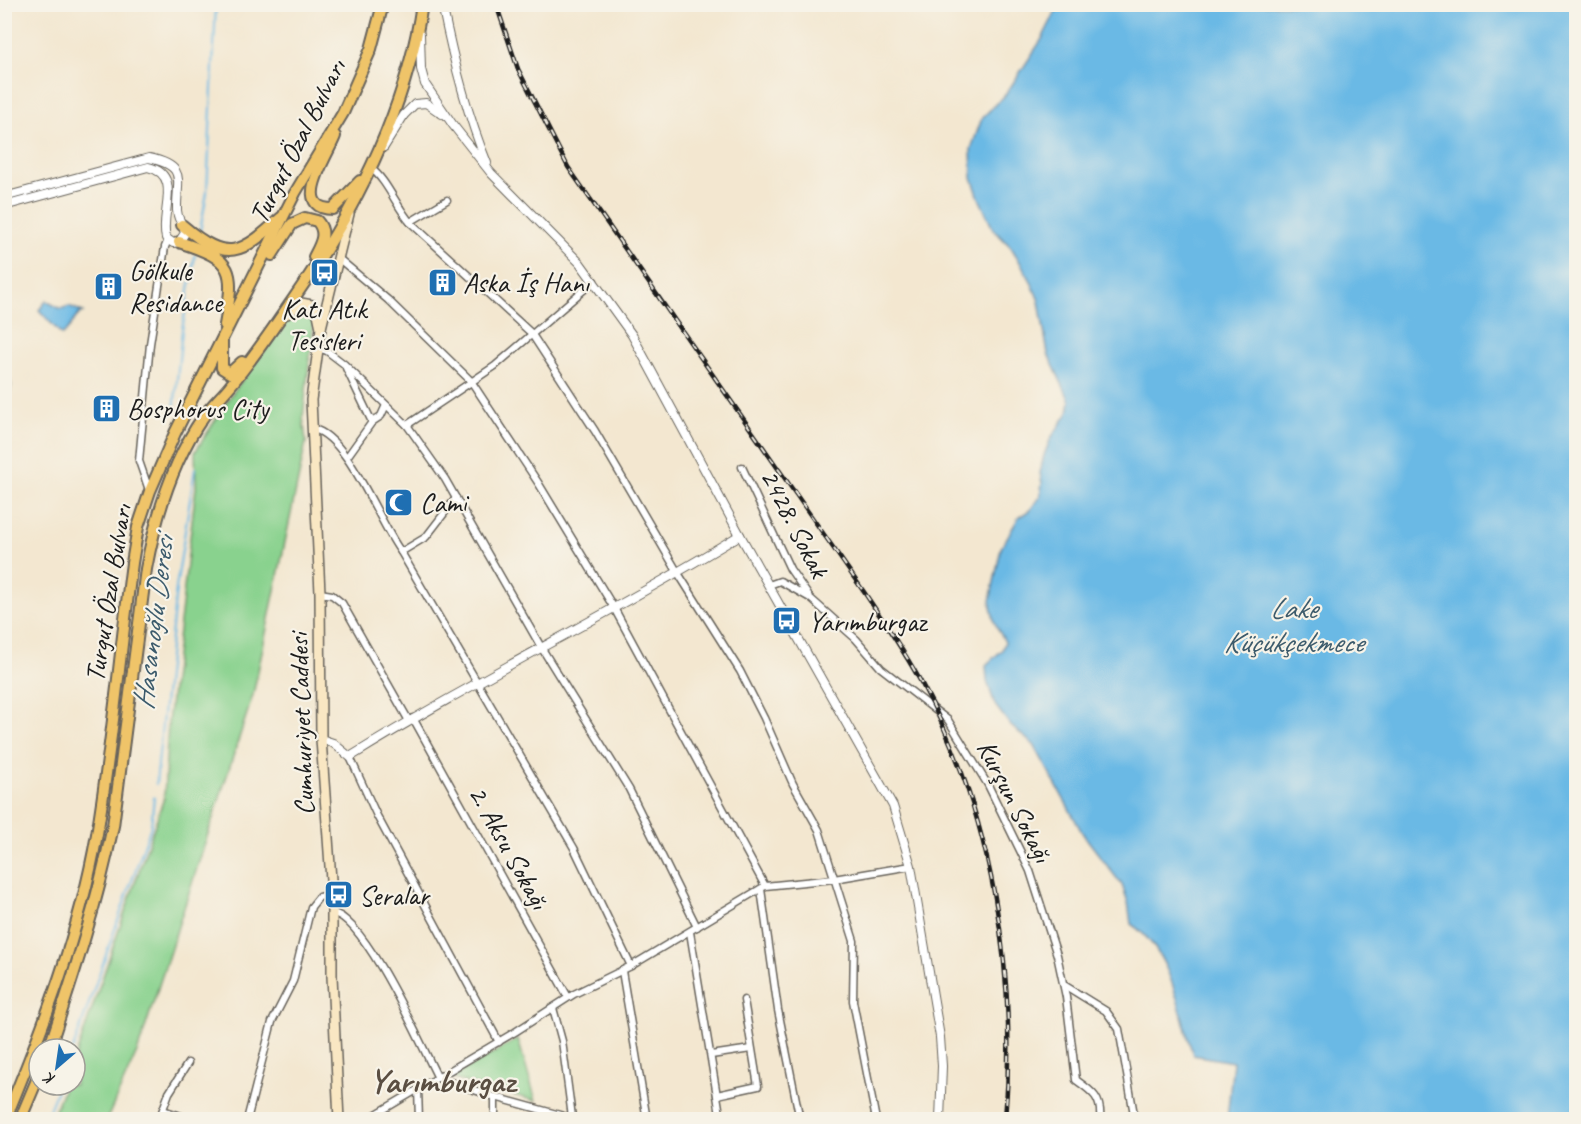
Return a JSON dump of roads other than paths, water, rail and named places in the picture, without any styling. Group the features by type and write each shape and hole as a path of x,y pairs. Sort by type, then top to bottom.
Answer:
{"main road":[{"name":"Turgut Özal Bulvarı","path":"6,1119 35,1047 72,937 86,886 97,834 132,563 138,527 150,490 223,335 286,213 343,113 371,49 383,4"},
{"name":"Turgut Özal Bulvarı","path":"53,1037 91,926 113,826 130,683 153,529 174,470 191,437 274,326 350,209 371,169 396,107 416,45 422,4"},
{"path":"343,113 330,150 313,184 312,197 320,206 333,209 371,169"},
{"name":"Cumhuriyet Caddesi","path":"339,1119 332,894 321,739 320,594 311,400 321,328 350,209"},
{"path":"180,224 195,236 232,251 241,250 255,242 286,213"},
{"path":"236,311 259,279 292,224 298,219 311,218 321,225 323,237 292,300"},
{"path":"173,241 214,255 227,271 232,290 220,364 230,372 295,306 306,303 315,309 321,328"},
{"path":"20,1119 30,1097"}],"street":[{"path":"442,4 467,107 491,173"},
{"path":"419,23 421,69 425,84 453,125 491,173 567,249 594,281 637,344 740,535 884,789 898,819 911,866 940,1036 942,1066 940,1119"},
{"path":"453,125 433,106 415,104 404,116 371,169 378,174 399,210 410,222 531,333 595,431 678,573 740,671 793,784 819,830 854,941 853,1001 876,1119"},
{"path":"4,198 149,158 161,161 177,174 180,182 177,207 180,224 185,233 165,247 150,344 139,461 150,490"},
{"path":"4,206 148,167 161,172 166,178 169,193 165,235 173,241"},
{"path":"410,222 447,200"},
{"path":"167,227 172,223 180,224"},
{"path":"338,258 388,300 471,381 614,608 763,887 778,1010 800,1119"},
{"path":"407,425 509,356 531,333 594,281"},
{"path":"317,348 327,351 344,364 407,425 456,498 541,647 629,789 697,927"},
{"path":"344,364 372,422"},
{"path":"347,457 372,422 381,416 386,405"},
{"path":"313,429 322,432 347,457 390,538 401,552 574,848 631,966"},
{"name":"2428. Sokak","path":"742,467 790,569 810,598"},
{"path":"401,552 426,537 456,498"},
{"path":"350,757 411,719 678,573 740,535"},
{"name":"Kurşun Sokağı","path":"769,585 780,580 810,598 856,639 881,668 948,720 988,785 1030,871 1057,955 1064,985 1077,1080 1097,1096 1101,1106 1100,1119"},
{"name":"2. Aksu Sokağı","path":"320,594 332,596 342,603 411,719 568,997"},
{"path":"321,739 333,743 350,757 377,816 499,1042"},
{"path":"366,1119 499,1042 568,997 631,966 763,887 834,879 911,866"},
{"path":"247,1119 272,1022 293,981 311,907 321,896 332,894"},
{"path":"332,914 346,918 381,965 438,1078 495,1098 575,1118 562,1041 553,1008"},
{"path":"690,932 721,1119"},
{"path":"622,971 647,1119"},
{"path":"1064,985 1106,1011 1119,1029 1135,1119"},
{"path":"717,1095 758,1086 744,1000"},
{"path":"711,1055 751,1049"},
{"path":"159,1119 169,1093 188,1063"},
{"path":"418,1088 418,1119"},
{"path":"495,1098 495,1119"},
{"path":"163,1110 193,1119"}],"water":[{"name":"Lake Küçükçekmece","path":"1059,5 1576,5 1576,1119 1227,1119 1233,1062 1193,1055 1178,1001 1165,966 1145,936 1131,924 1128,902 1122,885 1083,834 1034,745 1011,726 995,705 987,681 986,665 1002,650 1005,642 994,621 990,601 1001,548 1019,517 1030,510 1040,497 1042,483 1040,473 1044,455 1051,438 1068,413 1070,401 1048,354 1039,301 1030,279 1011,247 993,229 979,198 972,177 971,149 982,118 1006,94 1042,39"},
{"path":"46,301 61,309 69,306 83,312 62,335 39,310"},
{"path":"5,364 11,385 5,418"}],"waterway":[{"name":"Hasanoğlu Deresi","path":"200,231 207,192 216,4"},
{"name":"Hasanoğlu Deresi","path":"174,410 182,330 195,255"},
{"name":"Hasanoğlu Deresi","path":"156,784 176,588 195,468"},
{"name":"Hasanoğlu Deresi","path":"77,1037 151,826 154,797"},
{"name":"Hasanoğlu Deresi","path":"45,1120 54,1097"}],"railway":[{"path":"496,4 518,69 568,167 864,592 922,684 946,734 966,786 995,896 1003,952 1007,1009 1008,1065 1005,1120"}],"place":[{"name":"Katı Atık Tesisleri","path":"324,273"},
{"name":"Aska İş Hanı","path":"442,282"},
{"name":"Gölkule Residance","path":"108,286"},
{"name":"Bosphorus City","path":"106,408"},
{"name":"Cami","path":"399,502"},
{"name":"Yarımburgaz","path":"787,621"},
{"name":"Seralar","path":"338,895"}],"district":[{"name":"Yarımburgaz","path":"442,1080"}]}
